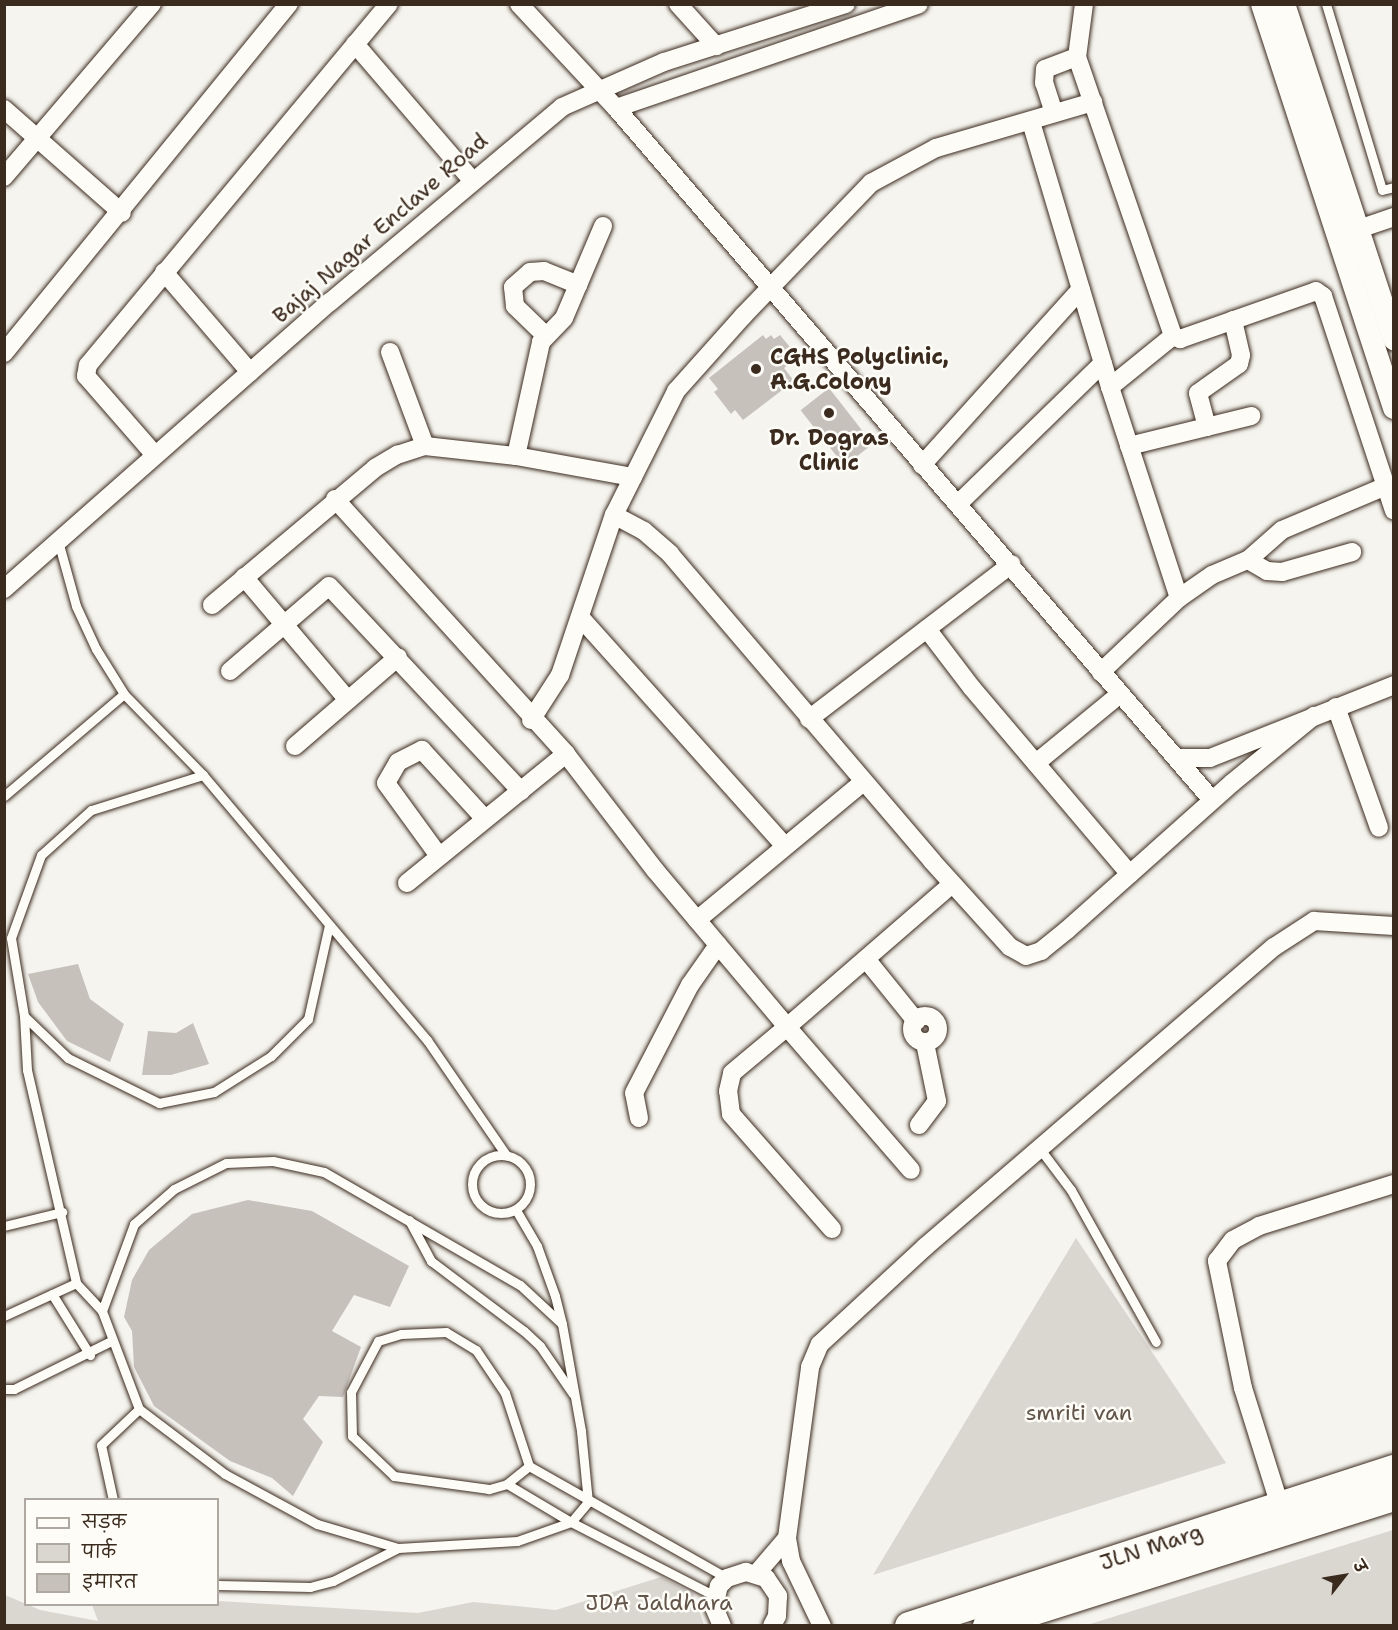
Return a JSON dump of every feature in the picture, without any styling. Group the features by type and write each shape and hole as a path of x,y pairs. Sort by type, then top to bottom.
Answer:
{"main road":[{"name":"JLN Marg","path":"909,1626 1394,1469"},
{"name":"JLN Marg","path":"987,1626 1394,1497"}],"street":[{"path":"4,177 152,4"},
{"path":"4,353 122,213 289,4"},
{"path":"155,455 86,371 164,272 389,4"},
{"path":"519,4 616,108 768,289 1012,564 1101,672 1178,758 1212,800"},
{"path":"678,4 716,46"},
{"name":"Bajaj Nagar Enclave Road","path":"4,589 472,180 562,107 598,89 716,46 846,4"},
{"path":"616,108 919,4"},
{"path":"1084,4 1077,57 1173,336 1180,339 1316,291 1323,296 1394,511"},
{"path":"1262,4 1348,233 1394,339"},
{"path":"1284,4 1394,408"},
{"path":"355,44 472,180"},
{"path":"1054,113 1044,83 1045,69 1077,57"},
{"path":"531,720 560,675 614,515 676,391 768,289 871,183 936,148 1093,102"},
{"path":"4,109 122,213"},
{"path":"1031,122 1110,387 1179,598"},
{"path":"1348,233 1394,218"},
{"path":"516,456 545,335 564,318 603,226"},
{"path":"545,335 515,306 513,287 530,272 544,271 578,285"},
{"path":"164,272 250,372"},
{"path":"922,465 1081,289"},
{"path":"1207,427 1198,393 1239,364 1241,356 1233,320"},
{"path":"1110,387 1173,336"},
{"path":"390,352 425,446"},
{"path":"958,504 1103,363"},
{"path":"1129,446 1251,416"},
{"path":"212,605 335,499 397,454 425,446 516,456 633,477"},
{"path":"1101,672 1193,585 1248,560 1267,541 1291,525 1386,486"},
{"path":"335,499 531,720 566,754 697,920 911,1170"},
{"path":"614,515 644,531 670,554 952,884 1010,947 1032,956 1130,874 1212,800 1314,716"},
{"path":"1248,560 1267,571 1282,572 1352,552"},
{"path":"809,719 1012,564"},
{"path":"244,577 283,626 348,700"},
{"path":"230,671 329,586 398,657 521,791"},
{"path":"580,617 785,846"},
{"path":"927,629 1036,764 1130,874"},
{"path":"295,746 398,657"},
{"path":"1178,758 1210,758 1336,706 1394,685"},
{"path":"1036,764 1120,694"},
{"path":"1336,706 1379,828"},
{"path":"439,856 386,783 398,762 422,750 485,819"},
{"path":"407,883 566,754"},
{"path":"1210,758 1232,783"},
{"path":"697,920 863,782"},
{"path":"832,1229 731,1114 728,1091 732,1073 952,884"},
{"path":"822,1626 791,1561 787,1538 810,1367 820,1344 850,1313 1274,947 1303,927 1329,921 1394,926"},
{"path":"639,1118 634,1093 684,994 718,945"},
{"path":"866,959 916,1021 914,1036 925,1043 937,1101 919,1125"},
{"path":"1280,1506 1243,1388 1217,1261 1233,1240 1259,1226 1394,1184"},
{"path":"757,1573 787,1538"},
{"path":"722,1626 714,1607 715,1596 727,1578 736,1573 757,1573 766,1578 778,1596 778,1623"}],"lane":[{"path":"1326,4 1382,190 1394,187"},
{"path":"58,541 76,606 96,650 124,694 202,775 428,1040 506,1155 523,1165 531,1184 529,1194 516,1210 489,1211 481,1206 472,1190 480,1164 506,1155"},
{"path":"4,796 124,694"},
{"path":"202,775 91,810 41,855 11,938 24,1016 27,1070 62,1212 76,1283 102,1311 111,1341 139,1409 225,1474 317,1524 398,1548 517,1541 571,1522 588,1502 575,1396 562,1324 537,1246 516,1210"},
{"path":"24,1016 68,1058 159,1103 214,1092 271,1056 308,1020 329,925"},
{"path":"1040,1149 1071,1190 1156,1342"},
{"path":"102,1311 134,1224 174,1189 226,1163 273,1161 324,1172 520,1285 562,1324"},
{"path":"4,1226 62,1212"},
{"path":"409,1220 431,1261 524,1331 540,1346 575,1396"},
{"path":"4,1316 76,1283"},
{"path":"52,1294 90,1355"},
{"path":"529,1466 507,1484 489,1489 394,1476 352,1436 351,1392 378,1341 401,1335 446,1332 477,1350 505,1393 529,1466 588,1502 727,1578"},
{"path":"4,1389 14,1389 90,1355 111,1341"},
{"path":"113,1498 101,1445 139,1409"},
{"path":"507,1484 571,1522 715,1596"},
{"path":"219,1585 310,1587 333,1581 398,1548"}],"green space":[{"name":"smriti van","path":"1076,1238 1226,1463 873,1575"},
{"path":"1393,1530 1393,1625 1087,1625"},
{"name":"JDA Jaldhara","path":"661,1577 693,1593 704,1625 5,1625 5,1595 24,1603 24,1606 98,1621 92,1606 219,1606 219,1601 418,1613 473,1602 556,1610"}],"building":[{"path":"763,335 766,339 771,335 774,339 780,335 798,357 784,368 794,381 743,420 735,410 731,414 714,392 718,389 709,378"},
{"path":"829,388 873,444 844,466 801,410"},
{"path":"78,964 90,999 124,1024 110,1062 67,1041 38,1002 28,974"},
{"path":"193,1023 209,1064 171,1075 142,1075 148,1031 176,1033"},
{"path":"248,1200 312,1211 409,1266 390,1307 354,1295 332,1331 361,1347 343,1397 319,1396 303,1419 323,1442 293,1496 272,1478 230,1461 154,1406 134,1367 132,1331 124,1317 132,1280 149,1250 192,1214"}],"place":[{"name":"CGHS Polyclinic, A.G.Colony","path":"756,369"},
{"name":"Dr. Dogras Clinic","path":"829,413"}]}
